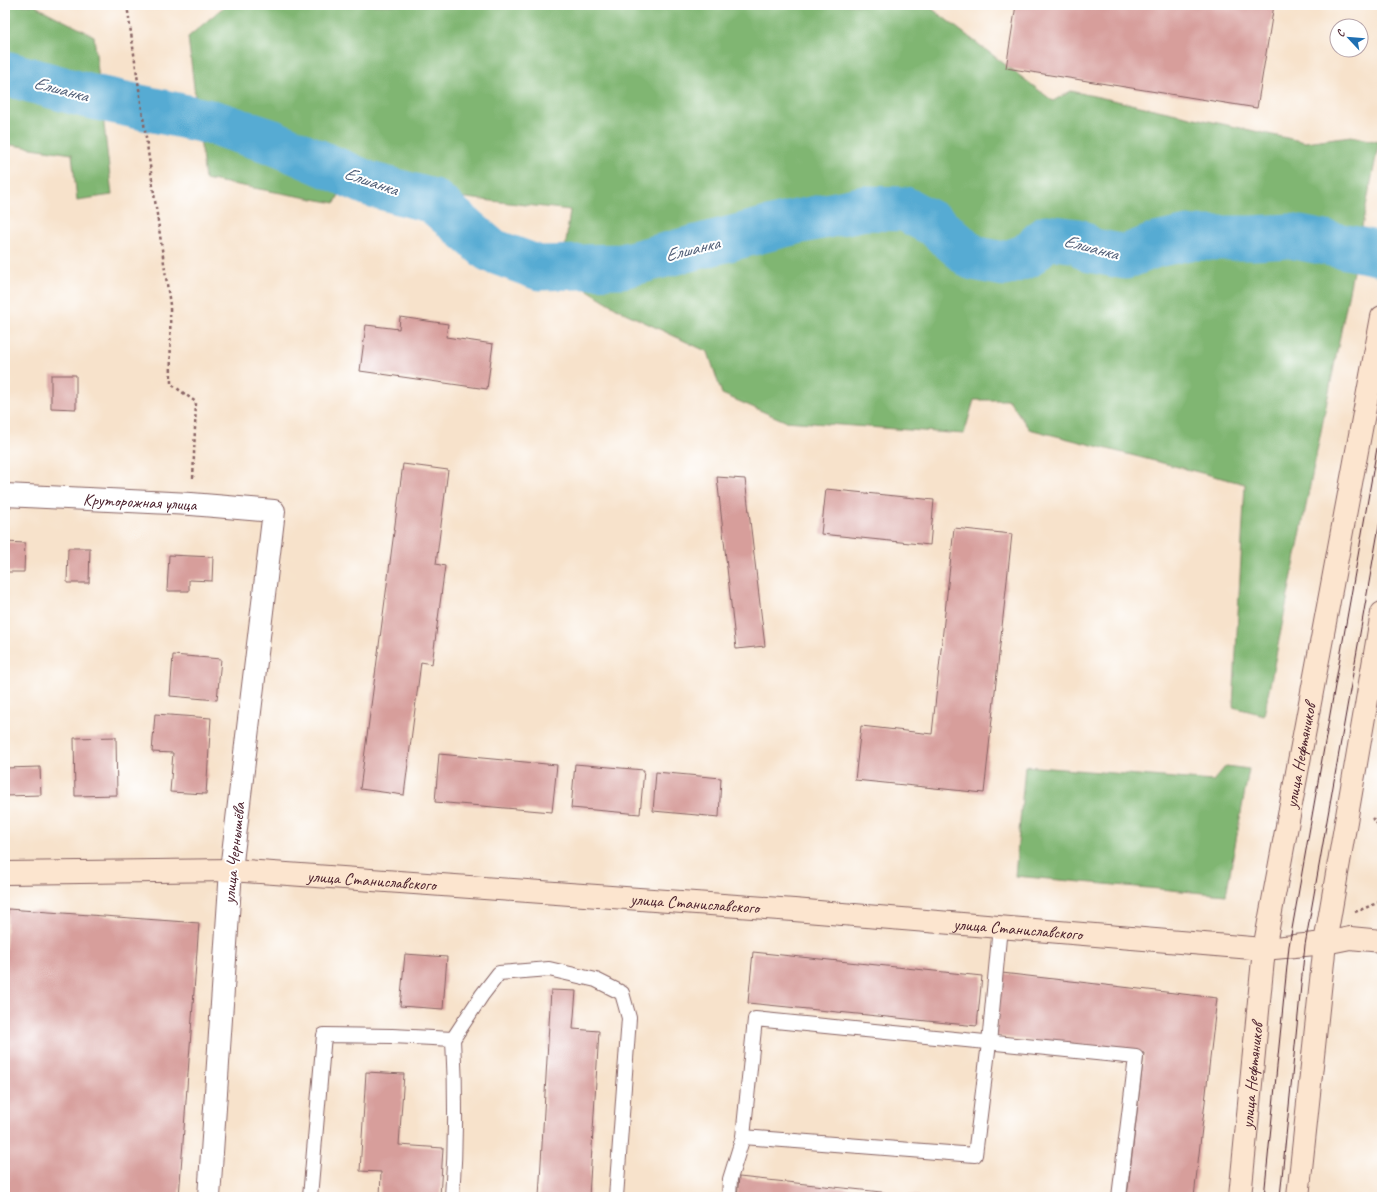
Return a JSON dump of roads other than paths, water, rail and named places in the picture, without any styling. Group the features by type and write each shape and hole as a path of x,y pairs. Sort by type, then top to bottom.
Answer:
{"main road":[{"name":"улица Нефтяников","path":"1240,1197 1264,949 1382,317"},
{"path":"1298,1197 1325,943 1382,613"},
{"name":"улица Станиславского","path":"5,873 231,870 786,910 1264,949 1325,943 1350,938 1382,941"}],"street":[{"name":"Круторожная улица","path":"5,495 192,504 274,511"},
{"name":"улица Чернышёва","path":"209,1197 231,870 274,511"}],"lane":[{"path":"743,1136 975,1155 989,1043 1000,927"},
{"path":"452,1197 455,1068 453,1039 482,995 499,973 550,969 596,980 622,993 629,1018 616,1197"},
{"path":"729,1197 730,1179 743,1136 755,1019 1136,1057 1119,1197"},
{"path":"310,1197 324,1035 453,1039"}],"waterway":[{"name":"Елшанка","path":"5,73 88,96 215,123 273,142 369,184 433,201 490,250 539,268 622,266 792,223 865,208 905,209 935,225 973,258 1004,264 1027,256 1047,237 1078,241 1090,250 1125,257 1156,245 1188,238 1253,238 1290,236 1382,254"}],"tram line":[{"path":"1264,1197 1289,946 1382,420"},
{"path":"1280,1197 1305,945 1382,509"}]}
